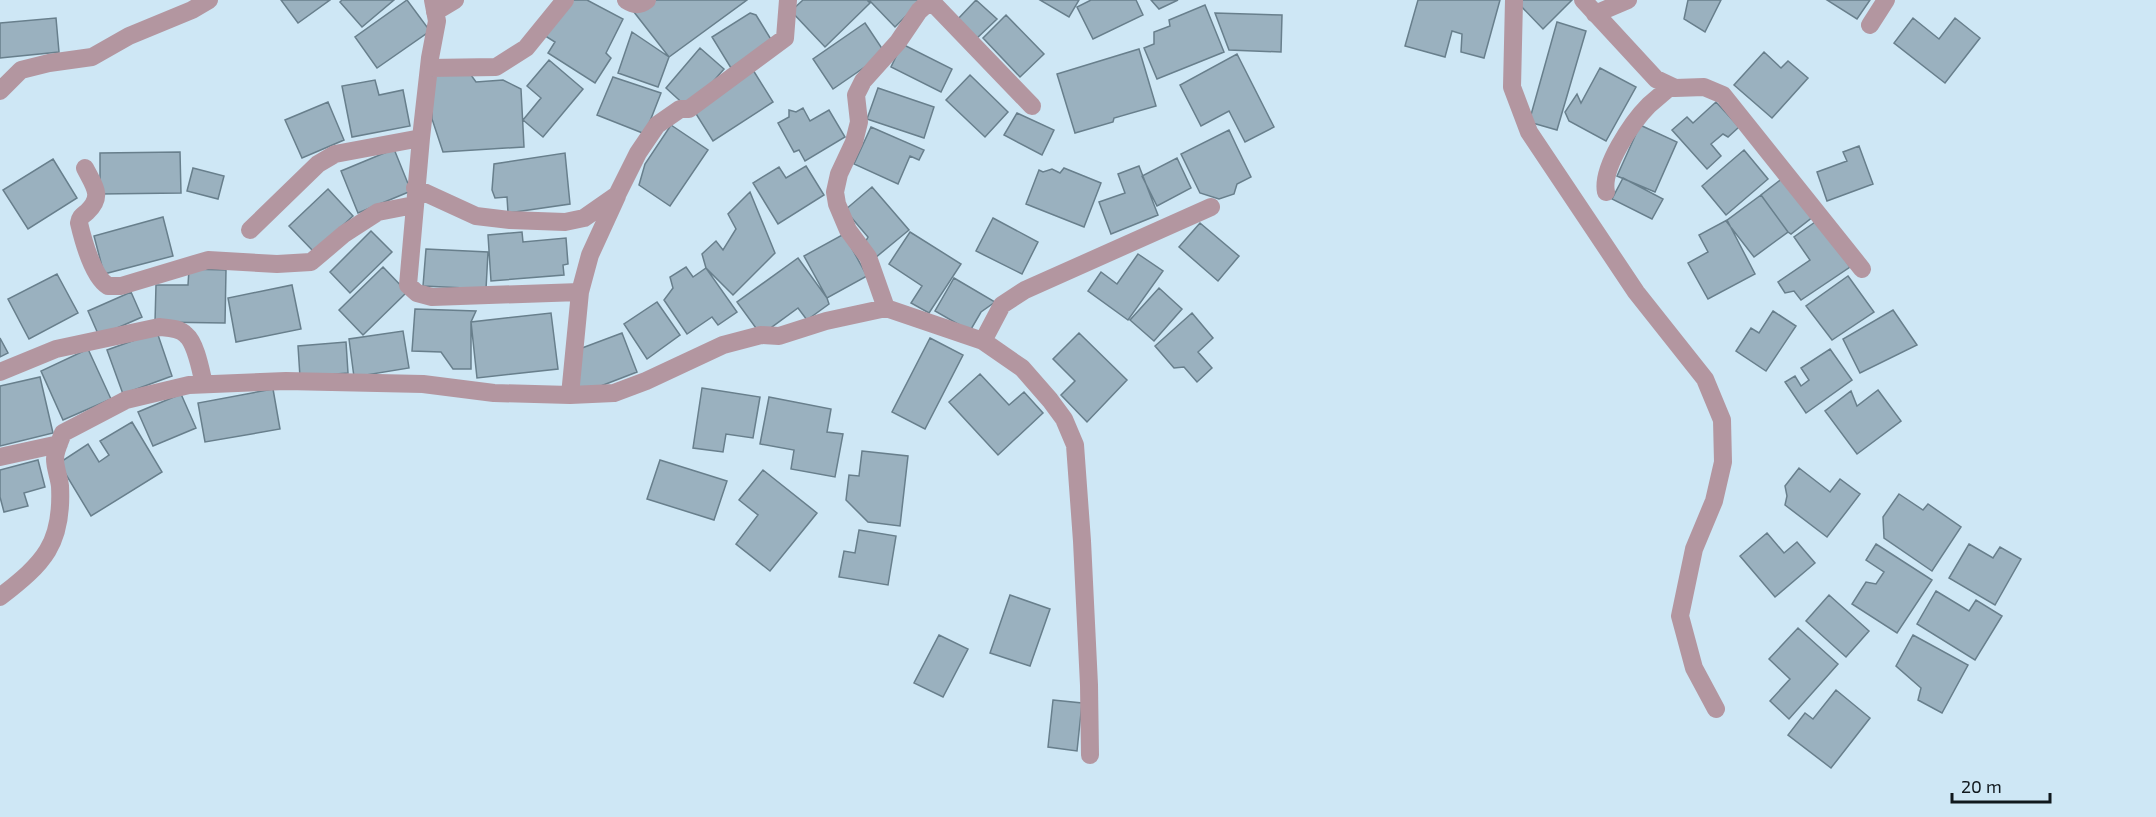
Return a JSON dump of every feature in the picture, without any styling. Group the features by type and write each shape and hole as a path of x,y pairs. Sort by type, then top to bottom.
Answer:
{"street":[{"path":"0,91 21,70 49,63 92,57 129,36 192,10 209,0"},
{"path":"455,0 434,6 438,21 429,68 414,196 408,285 417,293 432,297 580,292"},
{"path":"429,68 496,67 526,48 566,0"},
{"path":"626,0 633,5 642,4 647,0"},
{"path":"570,396 580,292 590,255 638,153 657,125 680,109 689,109 785,38 788,0"},
{"path":"886,308 868,257 848,230 837,204 835,192 839,174 854,142 859,122 856,95 863,81 898,42 919,11 931,0 1032,106"},
{"path":"1514,0 1512,87 1529,132 1636,292 1706,379 1722,420 1723,462 1714,501 1694,549 1680,616 1694,668 1716,709"},
{"path":"1589,7 1628,0"},
{"path":"1870,25 1886,0"},
{"path":"1589,7 1652,75 1670,87 1704,87 1724,95 1862,269"},
{"path":"1606,192 1608,171 1630,129 1648,106 1670,87"},
{"path":"250,230 318,164 335,154 421,138"},
{"path":"85,168 97,197 94,205 80,218 79,223 97,273 108,286 121,286 208,260 277,264 311,262 344,234 378,212 414,196 476,216 565,222 584,218 617,195"},
{"path":"983,340 1002,305 1025,290 1211,207"},
{"path":"0,597 46,556 56,537 61,511 60,483 55,458 63,433 126,400 189,385 286,381 423,384 494,393 570,396 614,393 646,381 723,345 761,335 778,336 826,321 886,308 983,340 1022,368 1064,419 1075,445 1089,685 1090,755"},
{"path":"0,372 56,349 159,327 176,329 186,335 192,344 204,384"},
{"path":"0,457 59,444"}],"building":[{"path":"281,0 330,0 298,23"},
{"path":"342,0 394,0 362,27 340,2"},
{"path":"407,0 430,31 377,68 355,37"},
{"path":"565,0 587,0 623,19 606,53 611,58 595,83 548,53 555,42 539,32"},
{"path":"649,0 747,0 669,57 634,12"},
{"path":"803,0 867,0 870,3 825,47 791,11"},
{"path":"869,0 922,0 895,27"},
{"path":"976,0 997,19 975,40 956,21"},
{"path":"1040,0 1079,0 1069,17"},
{"path":"1091,0 1136,0 1143,15 1093,39 1077,7"},
{"path":"1151,0 1178,0 1159,9"},
{"path":"1418,0 1500,0 1484,58 1461,52 1462,34 1452,31 1445,57 1405,46"},
{"path":"1521,0 1572,0 1543,29 1518,3"},
{"path":"1688,0 1721,0 1705,32 1684,19"},
{"path":"1827,0 1870,0 1857,19"},
{"path":"1205,5 1224,52 1157,79 1144,48 1154,44 1154,32 1170,26 1169,20"},
{"path":"750,13 756,15 772,41 731,68 712,37"},
{"path":"1215,13 1282,15 1281,52 1229,50"},
{"path":"1006,15 1044,54 1020,77 983,38"},
{"path":"56,18 59,52 0,58 0,23"},
{"path":"1913,18 1939,39 1955,18 1980,38 1945,83 1894,43"},
{"path":"1557,22 1586,31 1557,130 1529,122"},
{"path":"865,23 885,53 833,89 813,59"},
{"path":"632,32 669,57 658,87 618,73"},
{"path":"902,44 952,69 941,92 891,67"},
{"path":"700,48 724,69 689,109 666,88"},
{"path":"1139,49 1156,106 1114,118 1113,122 1075,133 1057,74"},
{"path":"1764,52 1781,68 1788,61 1808,78 1772,118 1734,85"},
{"path":"1237,54 1274,127 1245,142 1229,111 1201,126 1180,85"},
{"path":"549,60 583,89 543,137 523,120 541,98 527,86"},
{"path":"1600,68 1636,87 1606,141 1569,121 1565,112 1577,94 1581,103"},
{"path":"753,70 773,102 713,141 693,109"},
{"path":"432,75 471,75 476,82 503,80 521,89 524,147 443,152 432,119"},
{"path":"970,75 1008,112 985,137 946,100"},
{"path":"613,77 661,93 645,134 597,115"},
{"path":"375,80 379,95 403,90 410,126 352,137 342,86"},
{"path":"878,88 934,107 924,138 867,119"},
{"path":"328,102 344,140 302,158 285,120"},
{"path":"1716,102 1739,127 1728,137 1723,134 1711,144 1721,156 1707,169 1672,130 1687,117 1693,123"},
{"path":"803,108 810,121 829,110 845,137 805,161 799,150 794,152 778,123 789,117 789,110 796,112"},
{"path":"1017,113 1054,130 1042,155 1004,135"},
{"path":"671,125 708,150 670,206 639,185 645,164"},
{"path":"1640,125 1677,142 1655,192 1617,176"},
{"path":"871,127 924,150 919,160 910,156 898,184 854,164"},
{"path":"1229,130 1251,177 1237,184 1234,194 1219,199 1200,193 1181,154"},
{"path":"1859,146 1873,184 1827,201 1817,172 1847,161 1843,152"},
{"path":"394,149 411,191 358,213 341,171"},
{"path":"1744,150 1768,179 1726,215 1702,186"},
{"path":"180,152 181,193 100,194 100,153"},
{"path":"565,153 570,204 508,213 507,197 495,198 492,190 494,164"},
{"path":"1177,158 1191,188 1157,206 1142,176"},
{"path":"53,159 77,198 28,229 3,190"},
{"path":"806,166 824,195 778,224 753,183 779,167 786,178"},
{"path":"1139,166 1158,215 1111,234 1099,202 1125,193 1118,174"},
{"path":"193,168 224,176 218,199 187,191"},
{"path":"1064,168 1101,183 1084,227 1026,204 1039,170 1043,172 1052,169 1060,173"},
{"path":"1784,177 1814,216 1791,234 1761,195"},
{"path":"1623,178 1663,199 1652,219 1612,199"},
{"path":"872,187 909,230 875,258 862,248 868,237 845,210"},
{"path":"328,189 353,216 314,252 289,226"},
{"path":"750,192 775,253 733,295 706,268 702,254 716,241 723,250 736,229 728,214"},
{"path":"1761,195 1788,232 1754,257 1726,221"},
{"path":"163,217 173,256 104,274 94,236"},
{"path":"993,218 1038,242 1022,274 976,251"},
{"path":"1727,220 1755,274 1708,299 1688,263 1708,252 1699,235"},
{"path":"1818,220 1850,267 1801,300 1794,291 1785,293 1778,282 1810,260 1794,237"},
{"path":"1200,223 1239,256 1218,281 1179,247"},
{"path":"371,231 392,252 350,293 330,272"},
{"path":"522,232 523,242 566,238 568,264 563,265 564,275 491,281 488,235"},
{"path":"910,232 961,264 929,313 911,303 922,286 889,264"},
{"path":"844,234 867,276 827,298 804,256"},
{"path":"426,249 488,252 486,289 423,286"},
{"path":"1138,254 1163,271 1128,320 1088,291 1101,272 1117,284"},
{"path":"798,258 829,304 807,320 798,308 761,335 737,302"},
{"path":"383,267 407,292 363,335 339,310"},
{"path":"686,267 693,277 706,268 737,312 718,325 712,317 687,334 664,300 673,288 670,277"},
{"path":"189,269 226,270 225,323 155,322 156,285 188,285"},
{"path":"57,274 78,313 29,339 8,299"},
{"path":"1848,276 1874,312 1832,340 1806,306"},
{"path":"954,278 995,302 981,312 970,331 935,311"},
{"path":"292,285 301,329 236,342 228,298"},
{"path":"1159,288 1182,309 1154,341 1130,320"},
{"path":"131,292 142,317 99,336 88,311"},
{"path":"657,302 680,335 647,359 624,324"},
{"path":"415,309 476,311 471,322 471,369 453,369 441,352 412,351"},
{"path":"1893,310 1917,345 1860,373 1843,339"},
{"path":"1773,311 1796,326 1766,371 1736,351 1751,328 1759,333"},
{"path":"551,313 558,369 477,378 471,322"},
{"path":"1192,313 1213,338 1198,352 1212,368 1197,382 1184,367 1174,368 1155,346"},
{"path":"403,331 409,368 354,377 349,339"},
{"path":"157,332 172,376 123,394 107,350"},
{"path":"622,333 637,372 580,394 566,354"},
{"path":"1079,333 1127,380 1087,422 1061,395 1075,381 1053,359"},
{"path":"0,338 8,353 0,357"},
{"path":"930,338 963,355 925,429 892,412"},
{"path":"346,342 348,373 300,377 298,346"},
{"path":"88,349 111,399 63,420 41,371"},
{"path":"1830,349 1852,380 1806,413 1785,382 1795,376 1801,386 1809,380 1801,368"},
{"path":"980,374 1009,405 1024,392 1043,413 998,455 949,402"},
{"path":"40,377 53,433 0,446 0,386"},
{"path":"702,388 760,397 753,438 726,434 723,452 693,448"},
{"path":"273,389 280,429 205,442 198,403"},
{"path":"1878,390 1901,421 1857,454 1825,411 1851,391 1857,406"},
{"path":"181,394 196,428 153,446 138,412"},
{"path":"769,397 831,409 827,432 843,434 835,477 791,469 794,450 760,444"},
{"path":"132,422 162,472 91,516 59,463 88,444 99,462 109,455 100,441"},
{"path":"862,451 908,456 900,526 868,522 846,500 849,475 859,476"},
{"path":"38,460 45,487 24,493 28,506 4,512 0,497 0,470"},
{"path":"660,460 727,481 714,520 647,499"},
{"path":"1799,468 1830,492 1840,479 1860,494 1827,537 1785,505 1787,496 1785,486"},
{"path":"763,470 817,513 770,571 736,544 758,515 739,500"},
{"path":"1899,494 1923,510 1928,504 1961,527 1932,571 1884,538 1883,517"},
{"path":"859,530 896,536 888,585 839,577 844,551 855,553"},
{"path":"1767,533 1784,553 1797,542 1815,563 1775,597 1740,556"},
{"path":"1876,544 1932,580 1897,633 1852,604 1866,582 1876,584 1884,572 1866,560"},
{"path":"1969,544 1993,558 2000,547 2021,559 1995,605 1949,578"},
{"path":"1936,591 1969,611 1976,600 2002,616 1975,660 1917,624"},
{"path":"1010,595 1050,609 1030,666 990,653"},
{"path":"1829,595 1869,631 1846,657 1806,621"},
{"path":"1798,628 1838,664 1789,719 1770,701 1790,679 1769,659"},
{"path":"939,635 968,649 943,697 914,683"},
{"path":"1913,635 1968,665 1942,713 1918,700 1921,688 1896,666"},
{"path":"1836,690 1870,718 1831,768 1788,735 1805,713 1813,719"},
{"path":"1053,700 1082,703 1077,751 1048,747"}]}
